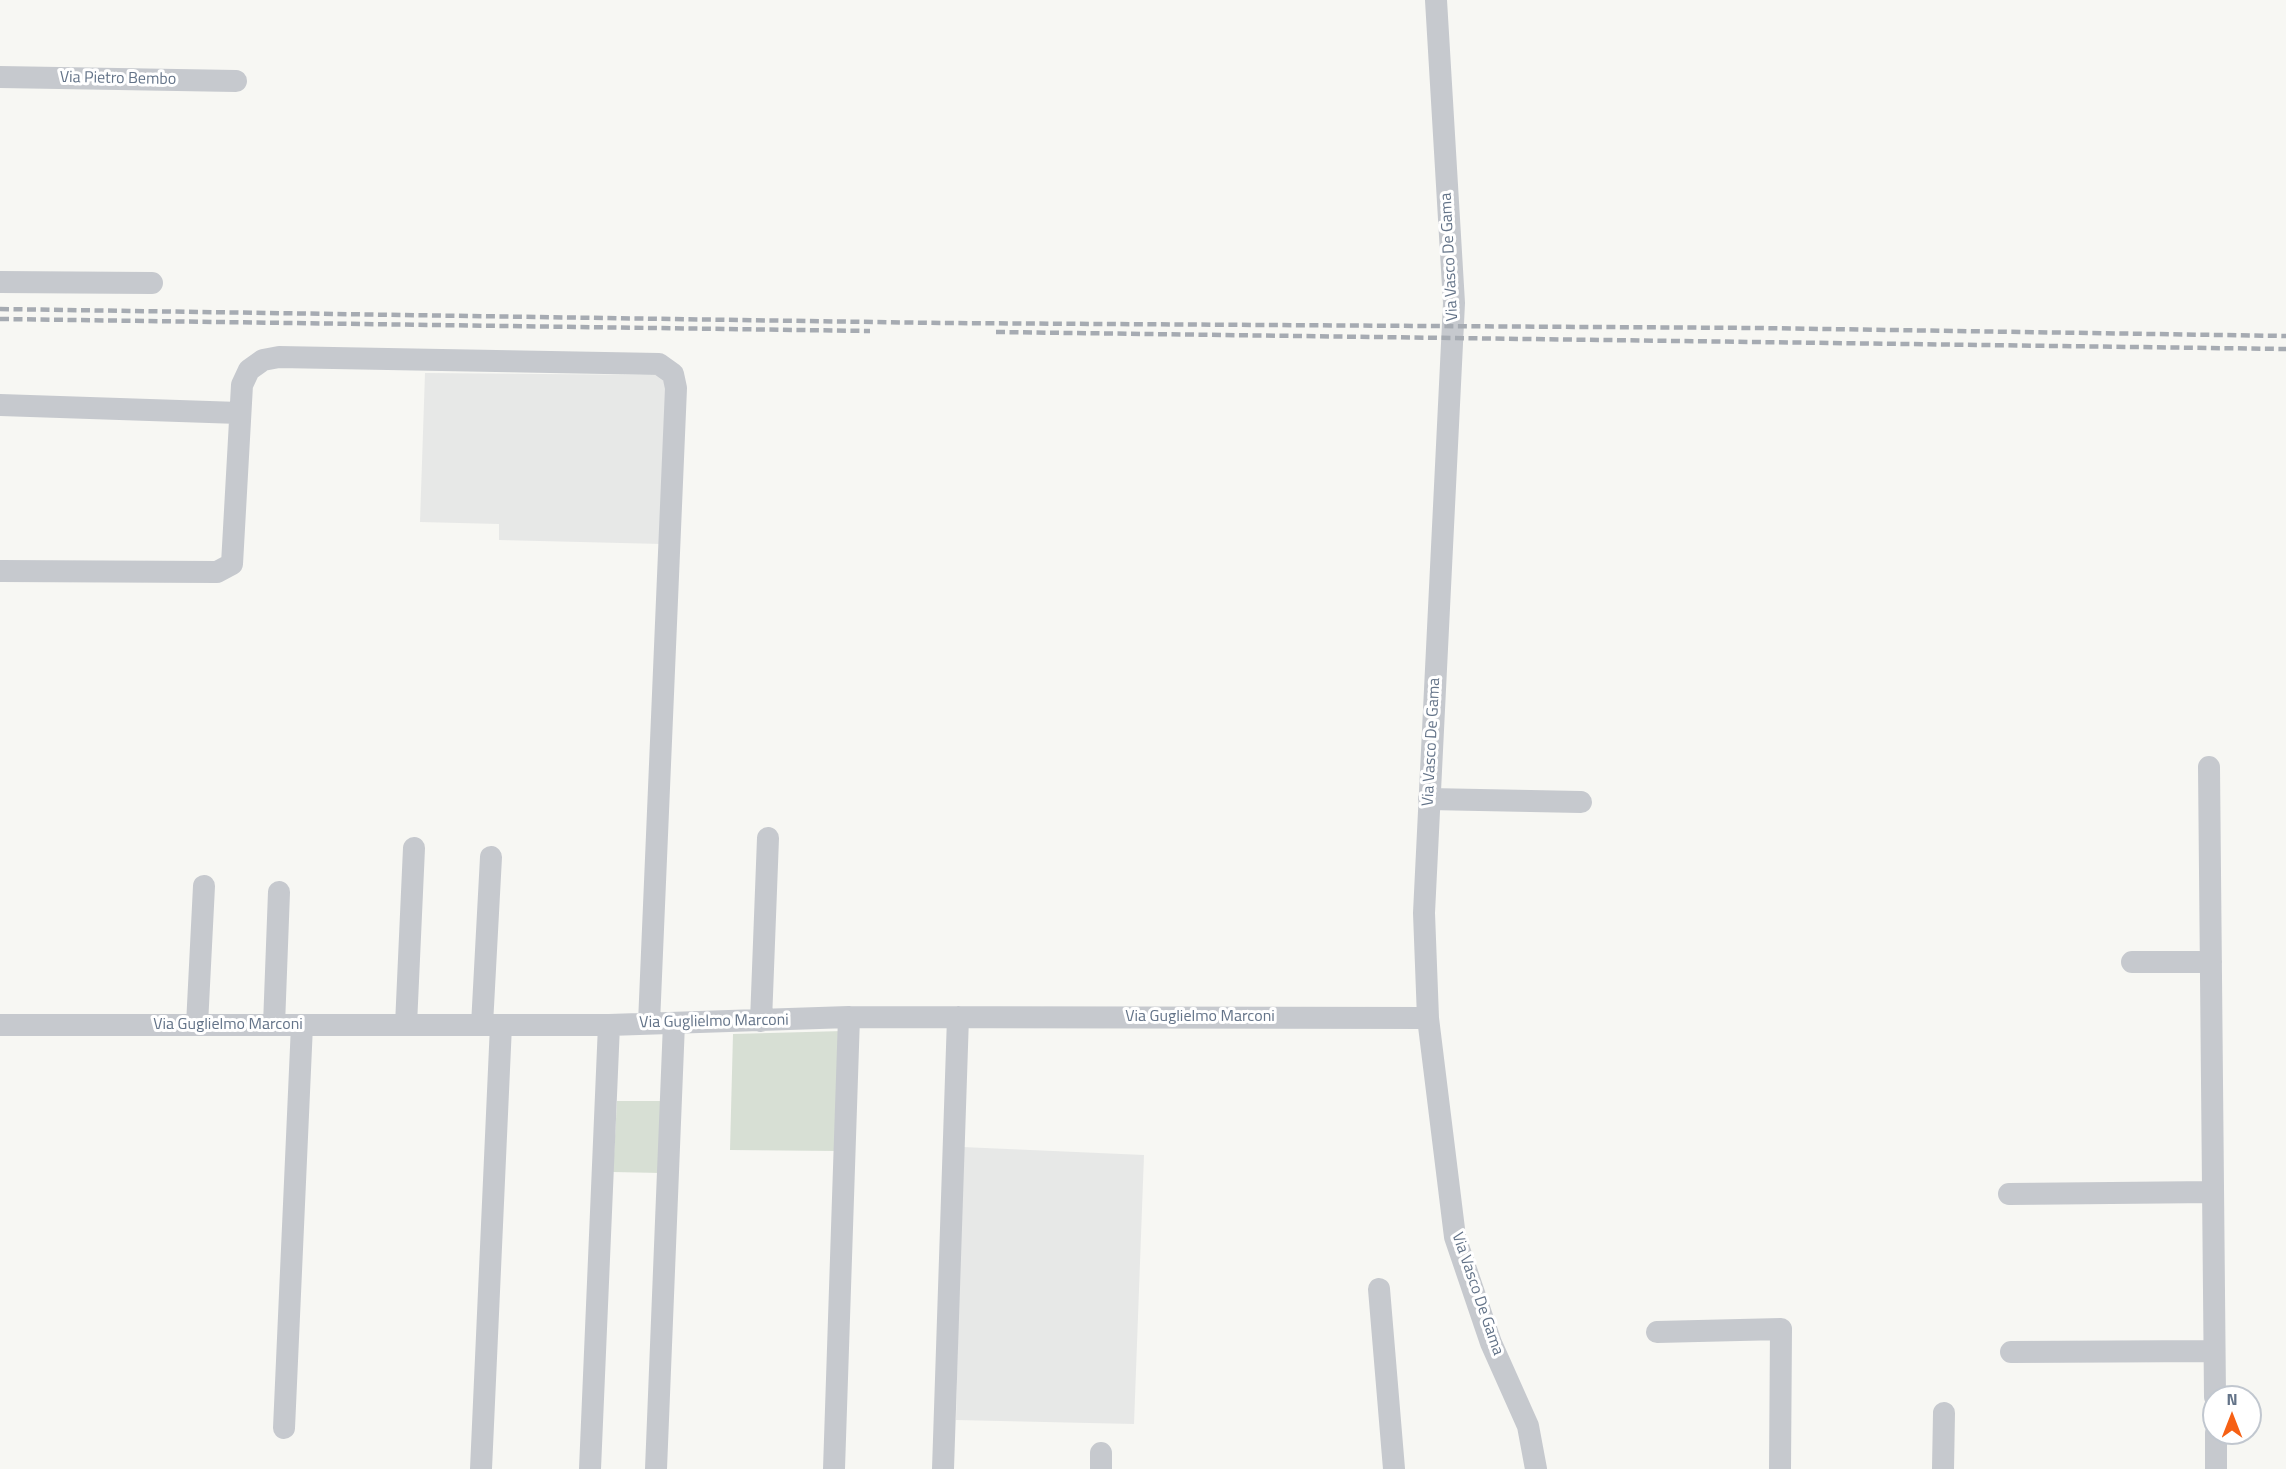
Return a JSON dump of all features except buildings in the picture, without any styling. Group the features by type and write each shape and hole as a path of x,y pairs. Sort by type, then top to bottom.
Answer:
{"street":[{"name":"Via Vasco De Gama","path":"1436,0 1454,333 1424,913 1428,1018 1455,1237 1491,1343 1528,1426 1536,1469"},
{"name":"Via Pietro Bembo","path":"0,77 236,81"},
{"path":"0,282 152,283"},
{"path":"0,571 217,572 232,564 242,385 249,370 263,360 279,357 659,364 673,374 676,388 649,1023"},
{"path":"0,405 239,413"},
{"path":"2209,767 2215,1385"},
{"path":"1429,799 1581,802"},
{"path":"761,1021 768,838"},
{"path":"406,1025 414,848"},
{"path":"481,1469 492,1025 491,857"},
{"path":"197,1025 204,886"},
{"path":"274,1025 279,892"},
{"path":"2132,962 2211,962"},
{"path":"834,1469 849,1017"},
{"name":"Via Guglielmo Marconi","path":"0,1025 609,1025 849,1017 1428,1018"},
{"path":"943,1469 958,1017"},
{"path":"656,1469 674,1023"},
{"path":"284,1428 302,1025"},
{"path":"590,1469 609,1025"},
{"path":"2008,1194 2213,1192"},
{"path":"1378,1289 1394,1469"},
{"path":"1657,1332 1781,1329 1780,1469"},
{"path":"2012,1352 2214,1351"},
{"path":"1943,1469 1944,1413"},
{"path":"2216,1445 2216,1469"}],"shaded area":[{"path":"425,373 659,375 668,387 662,544 499,540 499,524 420,522"},
{"path":"843,1031 838,1151 730,1150 733,1034"},
{"path":"617,1101 664,1101 661,1173 613,1172"},
{"path":"962,1147 1144,1155 1134,1424 956,1420"}],"railway":[{"path":"0,309 940,323 1759,328 2286,336"},
{"path":"0,319 870,331"},
{"path":"996,332 2286,349"}]}
